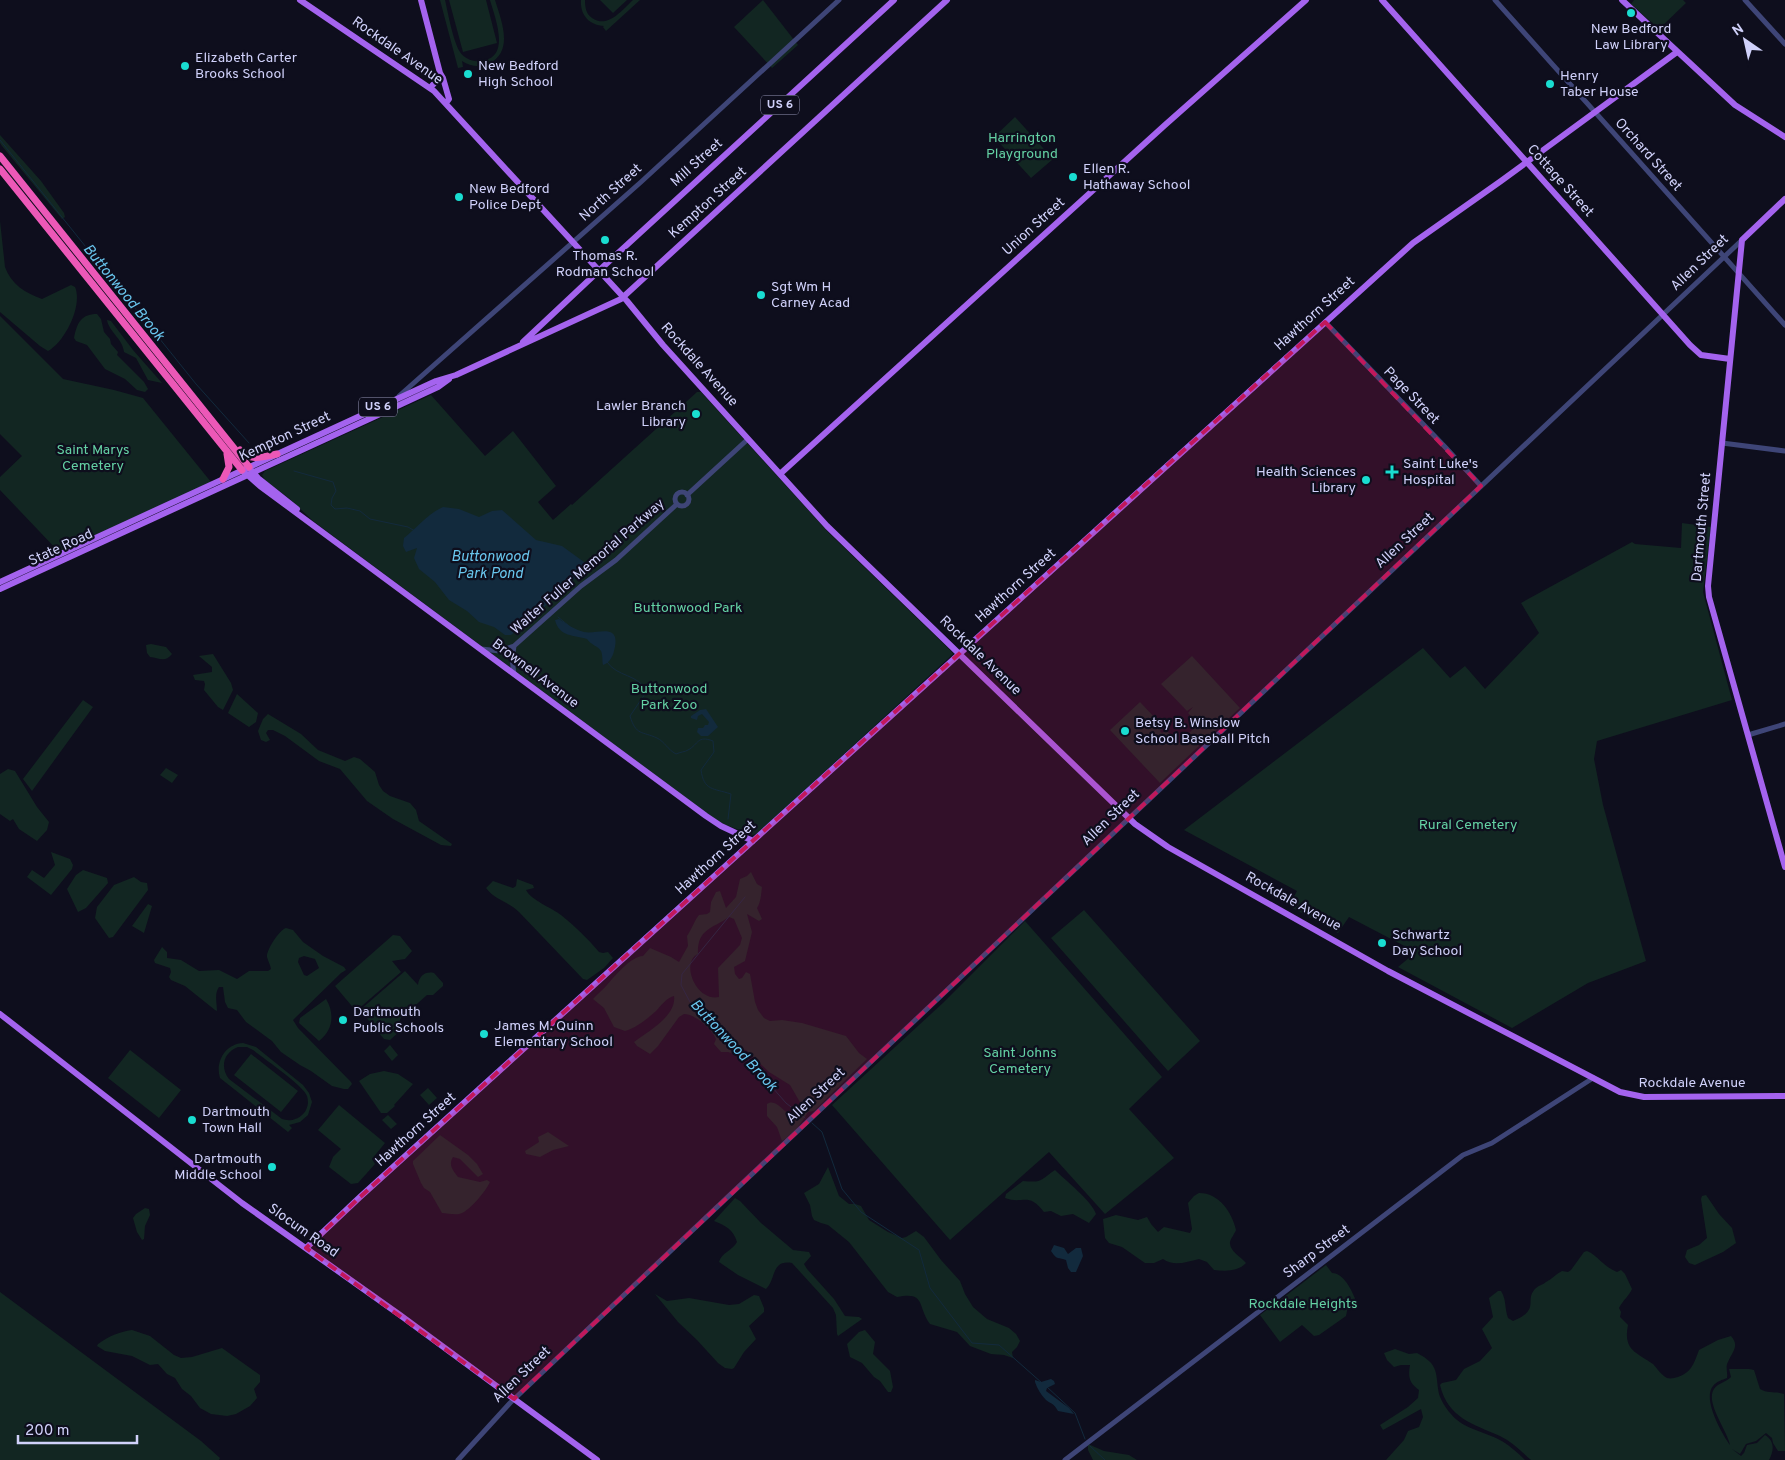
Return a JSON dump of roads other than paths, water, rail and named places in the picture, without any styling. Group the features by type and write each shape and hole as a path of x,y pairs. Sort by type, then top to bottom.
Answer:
{"highway":[{"path":"0,156 208,416 248,471"},
{"path":"0,169 227,454 248,471"},
{"path":"208,416 245,455 255,459 277,454"},
{"path":"223,479 229,468 227,454"}],"main road":[{"name":"Rockdale Avenue","path":"300,0 430,88 623,297 663,344 834,533 1128,818 1168,846 1386,969 1624,1094 1640,1097 1785,1096"},
{"path":"422,0 440,73 449,100 446,104"},
{"name":"Mill Street","path":"518,346 894,0"},
{"name":"Kempton Street","path":"130,526 415,394 436,381 452,376 623,297 947,0"},
{"name":"Union Street","path":"780,474 1181,110 1306,0"},
{"name":"Cottage Street","path":"1382,0 1662,315 1701,355 1730,360"},
{"path":"1622,0 1735,106 1785,137"},
{"name":"Hawthorn Street","path":"306,1248 354,1202 1412,242 1526,163 1677,52"},
{"path":"430,88 439,78 440,73"},
{"name":"Allen Street","path":"1742,240 1785,199"},
{"name":"Dartmouth Street","path":"1742,240 1708,586 1709,597 1785,867"},
{"name":"Kempton Street","path":"130,526 223,479 248,471 277,454 396,399 415,394"},
{"name":"Brownell Avenue","path":"248,471 291,503 306,519 711,820 753,841"},
{"name":"State Road","path":"0,582 130,526"},
{"name":"State Road","path":"0,590 130,526"},
{"path":"737,833 740,844 739,853"},
{"name":"Slocum Road","path":"0,1014 228,1193 400,1315 597,1460"}],"street":[{"name":"North Street","path":"396,399 573,242 839,0"},
{"name":"Orchard Street","path":"1495,0 1785,325"},
{"path":"1745,0 1785,44"},
{"name":"Allen Street","path":"458,1460 514,1399 1742,240"},
{"name":"Page Street","path":"1325,322 1481,486"},
{"path":"687,495 748,439"},
{"path":"1722,443 1785,451"},
{"path":"678,494 687,495 689,500 686,505 680,506 677,504 676,498 678,494"},
{"name":"Walter Fuller Memorial Parkway","path":"480,649 500,651 514,646 581,586 616,560 677,504"},
{"name":"Walter Fuller Memorial Parkway","path":"514,646 512,659 514,674"},
{"path":"1748,735 1785,724"},
{"name":"Sharp Street","path":"1065,1460 1460,1157 1492,1143 1593,1078"}],"water":[{"name":"Buttonwood Park Pond","path":"443,507 459,509 479,517 492,511 502,510 536,540 562,546 584,562 586,568 525,625 511,635 505,635 494,627 479,622 467,611 449,600 435,582 419,569 414,558 417,548 406,552 403,546 404,538 427,517"},
{"path":"559,619 584,632 607,631 615,636 616,642 610,660 603,665 600,649 587,639 572,636 560,630 555,620"},
{"path":"706,709 718,727 708,736 701,736 697,732 698,728 703,728 709,722 702,714 698,716 697,720 691,718 691,716 700,710"},
{"path":"1054,1245 1064,1248 1068,1254 1076,1248 1081,1248 1083,1256 1076,1272 1071,1272 1066,1260 1057,1258 1053,1254 1051,1251"},
{"path":"1051,1379 1055,1384 1047,1388 1046,1391 1074,1414 1058,1411 1041,1394 1035,1380 1041,1382"}],"waterway":[{"name":"Buttonwood Brook","path":"0,140 196,384 249,443"},
{"name":"Buttonwood Brook","path":"294,471 333,482 336,491 331,505 335,509 347,508 360,511 370,519 408,527 415,531"},
{"name":"Buttonwood Brook","path":"558,617 569,626"},
{"name":"Buttonwood Brook","path":"607,662 611,667 638,681 647,691 630,716 637,730 660,740 676,754 692,748 701,740 708,739 713,741 714,752 701,770 702,777 710,788 731,794 728,819"},
{"name":"Buttonwood Brook","path":"745,897 682,974 681,985 690,1002 736,1046 786,1103 805,1118"},
{"name":"Buttonwood Brook","path":"812,1123 822,1132 842,1189 861,1212 919,1250 930,1288 972,1343 999,1345 1042,1383"},
{"name":"Buttonwood Brook","path":"1047,1387 1075,1413 1085,1439"},
{"name":"Buttonwood Brook","path":"1090,1446 1105,1460"}],"place":[{"name":"New Bedford Law Library","path":"1631,13"},
{"name":"Elizabeth Carter Brooks School","path":"185,66"},
{"name":"New Bedford High School","path":"468,74"},
{"name":"Henry Taber House","path":"1550,84"},
{"name":"Ellen R. Hathaway School","path":"1073,177"},
{"name":"New Bedford Police Dept","path":"459,197"},
{"name":"Thomas R. Rodman School","path":"605,240"},
{"name":"Sgt Wm H Carney Acad","path":"761,295"},
{"name":"Lawler Branch Library","path":"696,414"},
{"name":"Saint Luke's Hospital","path":"1392,472"},
{"name":"Health Sciences Library","path":"1366,480"},
{"name":"Betsy B. Winslow School Baseball Pitch","path":"1125,731"},
{"name":"Schwartz Day School","path":"1382,943"},
{"name":"Dartmouth Public Schools","path":"343,1020"},
{"name":"James M. Quinn Elementary School","path":"484,1034"},
{"name":"Dartmouth Town Hall","path":"192,1120"},
{"name":"Dartmouth Middle School","path":"272,1167"}],"park label":[{"name":"Harrington Playground","path":"1022,146"},
{"name":"Saint Marys Cemetery","path":"93,458"},
{"name":"Buttonwood Park","path":"688,608"},
{"name":"Buttonwood Park Zoo","path":"669,698"},
{"name":"Rural Cemetery","path":"1468,825"},
{"name":"Saint Johns Cemetery","path":"1020,1062"},
{"name":"Rockdale Heights","path":"1303,1304"}]}
